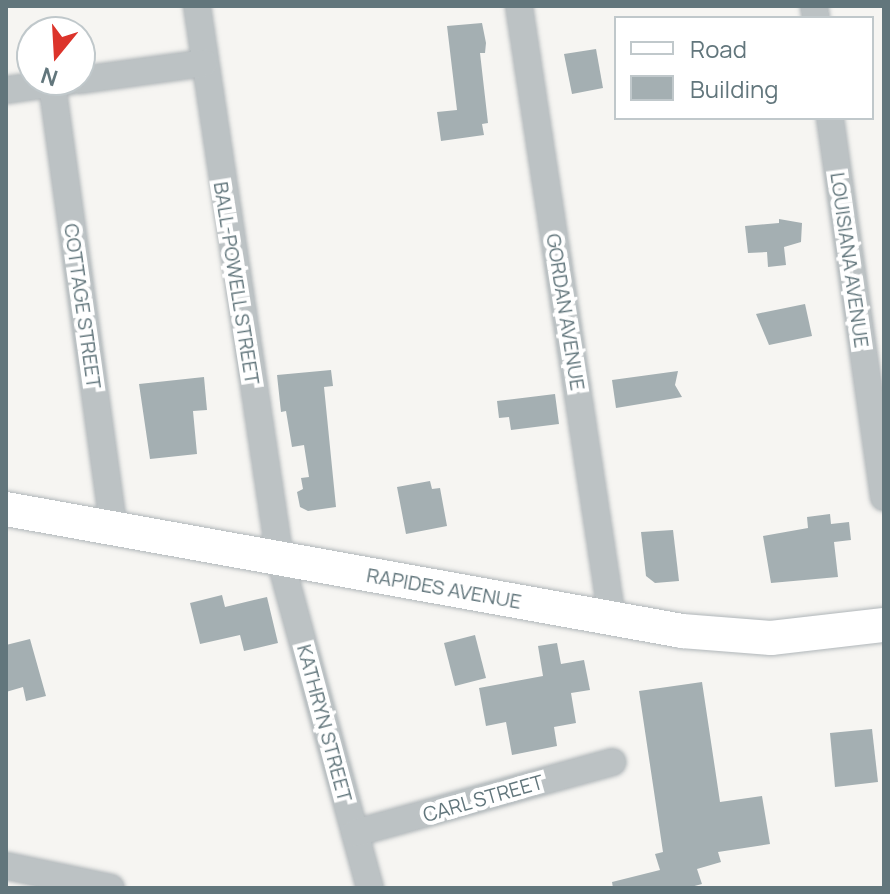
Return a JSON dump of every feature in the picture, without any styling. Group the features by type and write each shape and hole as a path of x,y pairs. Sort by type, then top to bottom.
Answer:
{"main road":[{"name":"RAPIDES AVENUE","path":"6,509 694,632 771,638 884,625"}],"street":[{"name":"BALL-POWELL STREET","path":"197,6 280,559"},
{"name":"GORDAN AVENUE","path":"519,6 612,618"},
{"path":"96,78 204,63"},
{"name":"COTTAGE STREET","path":"54,96 114,529"},
{"name":"LOUISIANA AVENUE","path":"830,120 884,497"},
{"name":"KATHRYN STREET","path":"280,559 370,888"},
{"name":"CARL STREET","path":"355,833 612,762"},
{"path":"6,866 111,888"}],"building":[{"path":"482,23 486,43 485,53 480,53 488,123 482,124 484,135 441,141 437,112 457,110 447,26"},
{"path":"596,49 603,88 572,94 564,54"},
{"path":"779,219 802,223 801,242 784,247 786,265 768,267 767,252 748,253 745,226 779,223"},
{"path":"805,304 812,336 769,345 756,314"},
{"path":"331,370 333,386 324,387 336,507 308,511 300,507 297,492 303,489 301,478 309,477 304,445 292,447 286,411 281,412 277,375"},
{"path":"678,371 675,385 682,397 616,408 612,380"},
{"path":"204,377 207,410 193,411 197,454 150,459 139,384"},
{"path":"555,394 559,424 511,430 509,417 499,418 497,401"},
{"path":"430,481 432,489 440,488 447,526 406,534 397,487"},
{"path":"830,514 831,524 849,522 851,540 834,542 838,577 771,583 763,536 808,528 807,517"},
{"path":"673,530 679,581 655,583 646,576 641,532"},
{"path":"222,595 225,607 267,597 278,643 244,651 240,635 200,644 190,603"},
{"path":"475,635 486,678 455,686 444,643"},
{"path":"30,639 46,696 26,701 23,687 6,692 6,645"},
{"path":"557,643 561,664 584,660 590,690 571,693 576,723 554,727 557,746 512,755 506,722 486,726 479,688 543,676 538,646"},
{"path":"702,682 720,802 762,796 770,844 718,852 721,862 697,869 702,884 687,888 613,888 612,882 660,870 655,854 663,852 639,691"},
{"path":"872,729 878,782 835,787 830,733"}]}
